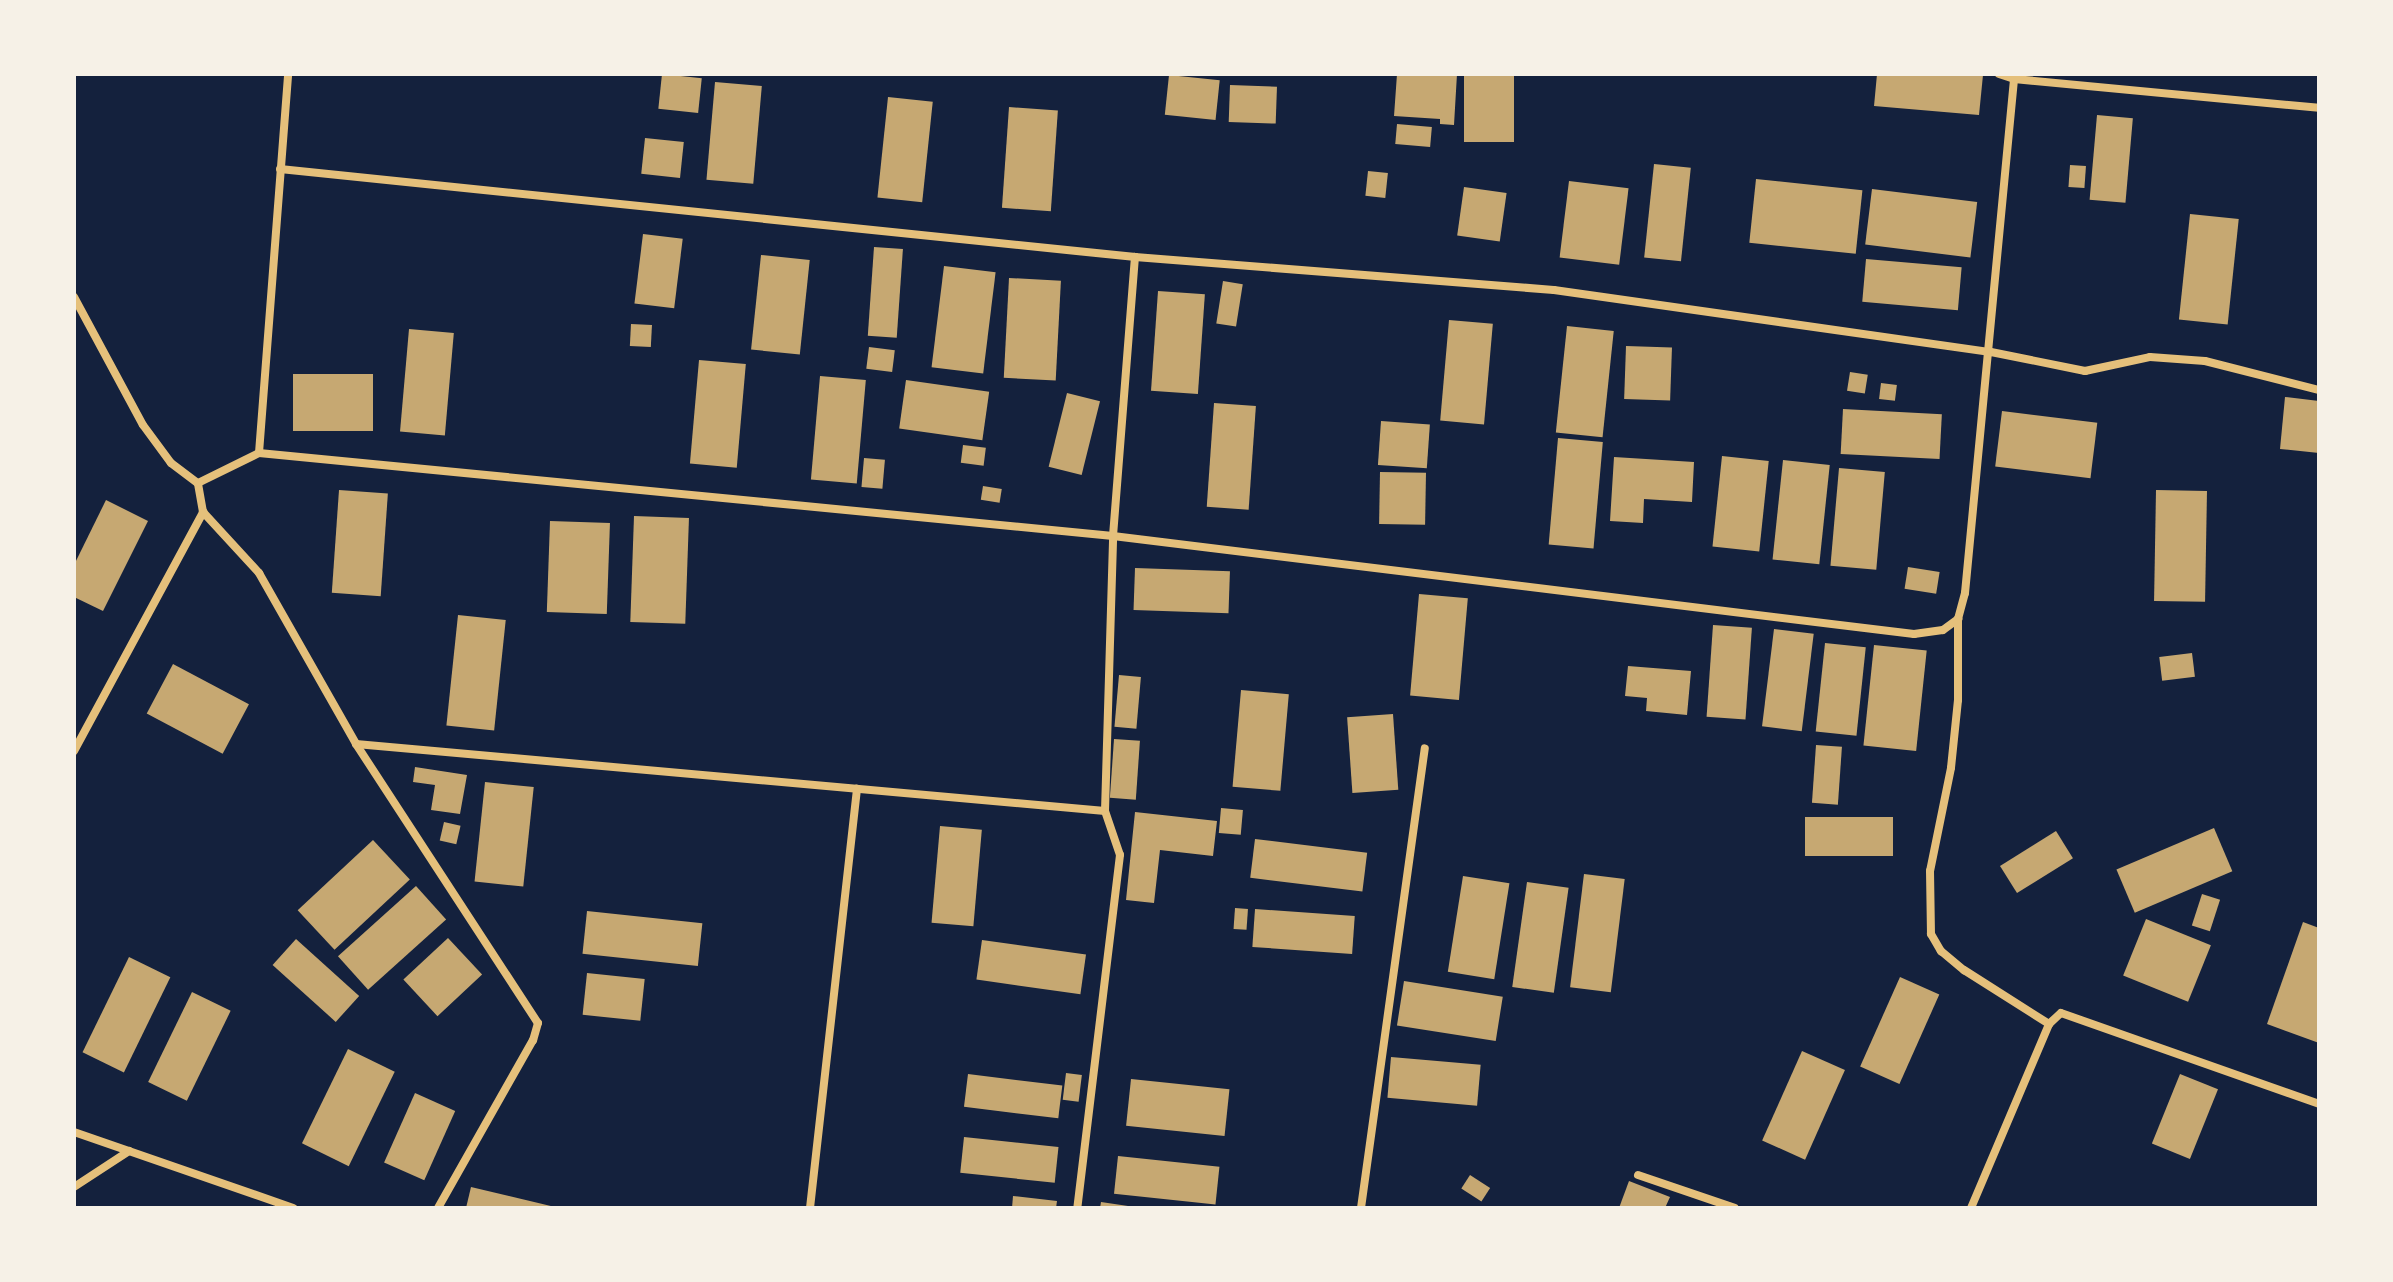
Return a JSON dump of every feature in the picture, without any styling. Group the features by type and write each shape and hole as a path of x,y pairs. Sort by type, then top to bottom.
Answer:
{"street":[{"path":"259,453 288,74"},
{"path":"1999,74 2014,79 2319,108"},
{"path":"2014,79 1991,352 1965,593 1958,619 1958,700 1951,768 1930,871 1931,934 1941,951 1964,970 2049,1024"},
{"path":"280,169 1135,257 1554,290 1991,352 2085,371 2150,357 2205,361 2319,390"},
{"path":"1077,1208 1120,855 1105,811 1113,536 1135,257"},
{"path":"74,297 143,425 171,463 198,483 203,512 259,573 356,744 538,1023 533,1040 438,1208"},
{"path":"198,483 259,453 1113,536 1914,634 1943,630 1958,619"},
{"path":"74,751 203,512"},
{"path":"356,744 1105,811"},
{"path":"1361,1208 1425,748"},
{"path":"810,1208 857,789"},
{"path":"1971,1208 2049,1024 2061,1013 2319,1104"},
{"path":"74,1132 293,1208"},
{"path":"74,1187 129,1151"},
{"path":"1638,1175 1735,1208"}],"building":[{"path":"662,74 702,78 698,113 658,109"},
{"path":"1397,74 1457,74 1454,125 1440,124 1440,119 1394,116"},
{"path":"1464,74 1514,74 1514,142 1464,142"},
{"path":"1877,74 1983,75 1979,115 1874,106"},
{"path":"1169,75 1220,80 1216,120 1165,115"},
{"path":"715,82 762,86 753,184 706,180"},
{"path":"1230,85 1277,87 1276,124 1229,122"},
{"path":"888,97 933,102 922,202 877,197"},
{"path":"1009,107 1058,110 1051,211 1002,208"},
{"path":"2097,115 2133,118 2125,203 2090,200"},
{"path":"1397,124 1432,127 1430,147 1395,144"},
{"path":"645,138 684,142 680,178 641,174"},
{"path":"1654,164 1691,168 1681,261 1644,257"},
{"path":"2070,165 2086,166 2084,188 2068,187"},
{"path":"1368,171 1388,173 1385,198 1365,196"},
{"path":"1756,179 1862,190 1856,254 1749,243"},
{"path":"1569,181 1629,188 1619,265 1560,257"},
{"path":"1464,187 1507,193 1500,242 1457,236"},
{"path":"1872,189 1977,202 1970,258 1865,245"},
{"path":"2190,214 2239,219 2228,325 2179,319"},
{"path":"643,234 683,239 674,308 634,303"},
{"path":"874,247 903,249 897,338 868,336"},
{"path":"761,255 810,260 800,355 751,349"},
{"path":"1866,259 1962,267 1958,310 1862,302"},
{"path":"944,266 996,272 983,374 932,367"},
{"path":"1009,278 1061,281 1056,381 1004,378"},
{"path":"1223,281 1243,284 1236,327 1216,323"},
{"path":"1158,291 1205,294 1198,394 1151,391"},
{"path":"1449,320 1493,324 1484,424 1440,421"},
{"path":"631,324 652,325 651,347 630,346"},
{"path":"1567,326 1614,331 1603,437 1556,432"},
{"path":"409,329 454,333 445,436 400,432"},
{"path":"1626,346 1672,348 1670,401 1624,399"},
{"path":"869,347 895,350 892,372 866,369"},
{"path":"699,360 746,364 737,468 690,464"},
{"path":"1850,372 1868,375 1865,394 1847,391"},
{"path":"293,374 373,374 373,431 293,431"},
{"path":"820,376 866,380 857,484 811,480"},
{"path":"906,380 989,392 982,440 899,429"},
{"path":"1881,383 1897,385 1895,401 1879,399"},
{"path":"1067,393 1100,401 1082,475 1049,467"},
{"path":"2285,397 2319,401 2319,453 2280,449"},
{"path":"1214,403 1256,406 1249,510 1207,507"},
{"path":"1843,409 1942,414 1940,459 1841,454"},
{"path":"2002,411 2097,423 2090,478 1995,467"},
{"path":"1381,421 1430,424 1427,468 1378,465"},
{"path":"1558,438 1603,442 1594,549 1549,545"},
{"path":"963,445 986,448 984,466 961,463"},
{"path":"1722,456 1769,461 1759,551 1712,547"},
{"path":"1614,457 1694,462 1692,502 1644,499 1643,523 1610,521"},
{"path":"864,458 885,460 882,489 861,487"},
{"path":"1783,460 1830,465 1819,564 1773,559"},
{"path":"1839,468 1885,472 1876,570 1830,566"},
{"path":"1380,472 1426,473 1425,525 1379,524"},
{"path":"983,486 1002,489 1000,503 981,500"},
{"path":"339,490 388,493 381,596 332,593"},
{"path":"2156,490 2207,491 2205,602 2154,601"},
{"path":"106,500 148,521 103,611 74,597 74,565"},
{"path":"634,516 689,518 685,624 630,622"},
{"path":"550,521 610,523 607,614 547,612"},
{"path":"1908,567 1940,572 1936,594 1905,589"},
{"path":"1135,568 1230,571 1228,613 1134,610"},
{"path":"1419,594 1468,598 1459,700 1410,696"},
{"path":"458,615 506,620 494,730 446,725"},
{"path":"1713,625 1752,628 1745,719 1707,717"},
{"path":"1774,629 1814,634 1802,731 1762,726"},
{"path":"1825,643 1866,647 1856,736 1816,732"},
{"path":"1874,645 1927,651 1916,751 1863,745"},
{"path":"2192,653 2195,677 2162,681 2159,657"},
{"path":"173,664 249,704 223,754 147,713"},
{"path":"1628,666 1691,671 1687,715 1646,711 1647,698 1625,696"},
{"path":"1119,675 1141,677 1136,729 1114,727"},
{"path":"1241,690 1289,694 1280,791 1233,787"},
{"path":"1393,714 1398,790 1352,793 1347,717"},
{"path":"1114,739 1140,741 1136,800 1110,798"},
{"path":"1816,745 1842,747 1838,805 1812,803"},
{"path":"415,767 467,775 460,814 431,810 435,785 413,782"},
{"path":"485,782 534,787 523,887 475,881"},
{"path":"1221,808 1243,810 1241,835 1219,833"},
{"path":"1135,812 1217,821 1213,856 1160,850 1154,903 1126,900"},
{"path":"1805,817 1893,817 1893,856 1805,856"},
{"path":"444,822 461,826 456,844 440,841"},
{"path":"940,826 982,830 973,926 932,923"},
{"path":"2214,828 2232,871 2135,913 2116,869"},
{"path":"2056,831 2073,858 2017,893 2000,866"},
{"path":"1255,839 1367,853 1362,891 1250,878"},
{"path":"373,840 410,879 334,950 298,910"},
{"path":"1584,874 1625,879 1611,992 1570,987"},
{"path":"1463,876 1509,883 1494,979 1448,972"},
{"path":"1527,882 1569,888 1554,993 1512,987"},
{"path":"416,886 446,919 368,990 338,956"},
{"path":"2202,894 2220,900 2210,931 2192,925"},
{"path":"1235,908 1248,909 1247,930 1234,929"},
{"path":"1255,909 1355,916 1352,954 1252,947"},
{"path":"587,911 702,923 698,966 583,954"},
{"path":"2146,919 2211,945 2188,1002 2123,976"},
{"path":"2303,922 2319,928 2319,1043 2267,1024"},
{"path":"448,938 482,975 437,1016 403,980"},
{"path":"296,939 359,996 336,1022 273,965"},
{"path":"982,940 1086,955 1080,994 976,980"},
{"path":"129,957 170,977 124,1072 83,1052"},
{"path":"587,973 645,979 640,1021 583,1015"},
{"path":"1900,977 1939,994 1899,1084 1860,1067"},
{"path":"1404,981 1503,997 1496,1041 1397,1025"},
{"path":"192,992 231,1011 187,1101 148,1082"},
{"path":"348,1049 395,1072 349,1166 302,1143"},
{"path":"1802,1051 1845,1070 1805,1160 1762,1141"},
{"path":"1391,1057 1481,1065 1477,1106 1387,1098"},
{"path":"1066,1073 1082,1075 1079,1102 1063,1100"},
{"path":"968,1074 1062,1086 1058,1118 964,1107"},
{"path":"2180,1074 2218,1089 2190,1159 2152,1144"},
{"path":"1131,1079 1229,1089 1225,1136 1126,1126"},
{"path":"415,1093 455,1111 424,1180 384,1162"},
{"path":"964,1137 1058,1147 1055,1183 960,1173"},
{"path":"1118,1156 1219,1167 1215,1204 1114,1194"},
{"path":"1470,1175 1490,1188 1481,1201 1461,1188"},
{"path":"1629,1181 1670,1197 1665,1208 1619,1208"},
{"path":"471,1187 555,1207 555,1208 466,1208"},
{"path":"1013,1196 1057,1201 1056,1208 1012,1208"},
{"path":"1101,1202 1128,1206 1128,1208 1100,1208"}]}
